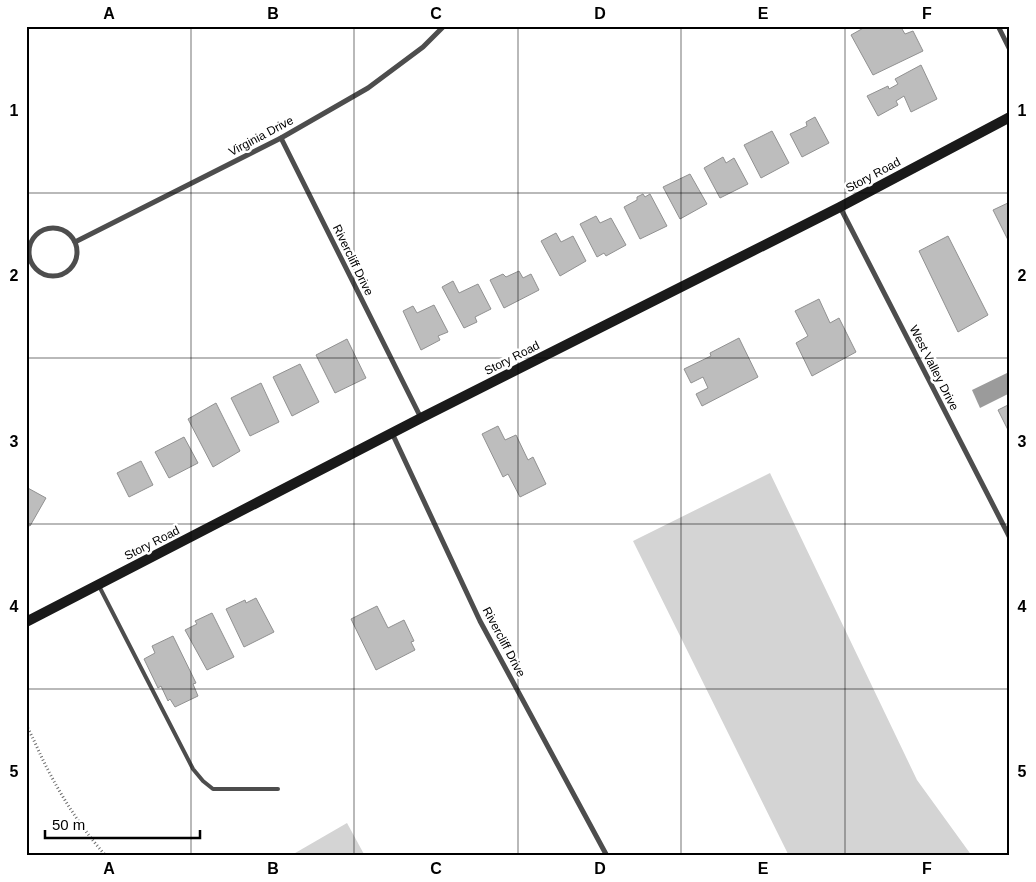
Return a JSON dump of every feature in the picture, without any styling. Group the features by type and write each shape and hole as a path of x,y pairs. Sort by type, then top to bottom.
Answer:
{"street":[{"name":"Virginia Drive","path":"75,242 281,138 368,88 423,47 444,26"},
{"path":"998,26 1010,50"},
{"name":"Story Road","path":"26,622 421,418 840,207 1010,117"},
{"name":"Rivercliff Drive","path":"281,138 421,418"},
{"name":"West Valley Drive","path":"840,207 1010,538"},
{"path":"55,228 63,230 75,242 77,257 70,270 63,274 48,276 41,273 31,262 30,245 40,232 55,228"},
{"name":"Rivercliff Drive","path":"392,433 480,620 607,856"}],"lane":[{"path":"98,584 194,769 203,781 214,789 278,789"}],"path":[{"path":"26,725 69,808 94,843 106,856"}],"shaded area":[{"path":"1007,373 1010,378 1010,393 980,408 972,390"},
{"path":"770,473 917,780 972,856 789,856 633,541"},
{"path":"347,823 365,856 290,856"}],"building":[{"path":"867,26 906,26 902,29 905,34 913,31 923,51 873,75 851,35"},
{"path":"921,65 937,99 911,112 904,96 896,101 898,105 878,116 867,96 888,86 889,89 898,84 895,79"},
{"path":"815,117 829,143 802,157 790,134 807,126 806,122"},
{"path":"772,131 789,163 761,178 744,145"},
{"path":"723,157 726,163 734,158 748,184 720,198 704,168"},
{"path":"690,174 707,204 680,219 663,187"},
{"path":"643,194 645,197 650,194 667,226 640,239 624,207 637,200 637,197"},
{"path":"1010,202 1010,242 1009,242 993,210"},
{"path":"596,216 600,223 611,218 626,245 606,256 604,253 597,257 580,224"},
{"path":"556,233 561,242 573,236 586,261 560,276 541,241"},
{"path":"948,236 988,315 958,332 919,251"},
{"path":"519,271 523,278 531,274 539,290 504,308 490,280 503,274 506,277"},
{"path":"453,281 459,293 478,284 491,309 475,317 477,322 464,328 442,287"},
{"path":"819,299 830,323 839,318 856,352 812,376 796,343 808,336 795,311"},
{"path":"434,305 448,332 438,336 440,340 421,350 403,311 413,306 417,313"},
{"path":"739,338 758,377 702,406 696,394 708,388 703,377 691,383 684,369 711,356 710,353"},
{"path":"347,339 366,378 335,393 316,355"},
{"path":"300,364 319,402 292,416 273,377"},
{"path":"261,383 279,422 250,436 231,398"},
{"path":"216,403 240,451 213,467 188,419"},
{"path":"1010,404 1010,434 998,410"},
{"path":"498,426 505,440 516,435 528,460 533,457 546,484 520,497 508,474 503,477 482,434"},
{"path":"184,437 198,463 169,478 155,452"},
{"path":"141,461 153,485 129,497 117,473"},
{"path":"26,487 46,498 30,526 26,524"},
{"path":"256,598 274,632 244,647 226,609 245,600 246,603"},
{"path":"377,606 388,628 404,620 414,641 411,642 415,650 376,670 351,619"},
{"path":"212,613 234,657 207,670 185,630 197,624 195,621"},
{"path":"173,636 196,683 193,684 198,696 175,707 170,699 168,701 161,686 158,688 144,659 155,653 152,646"}]}
